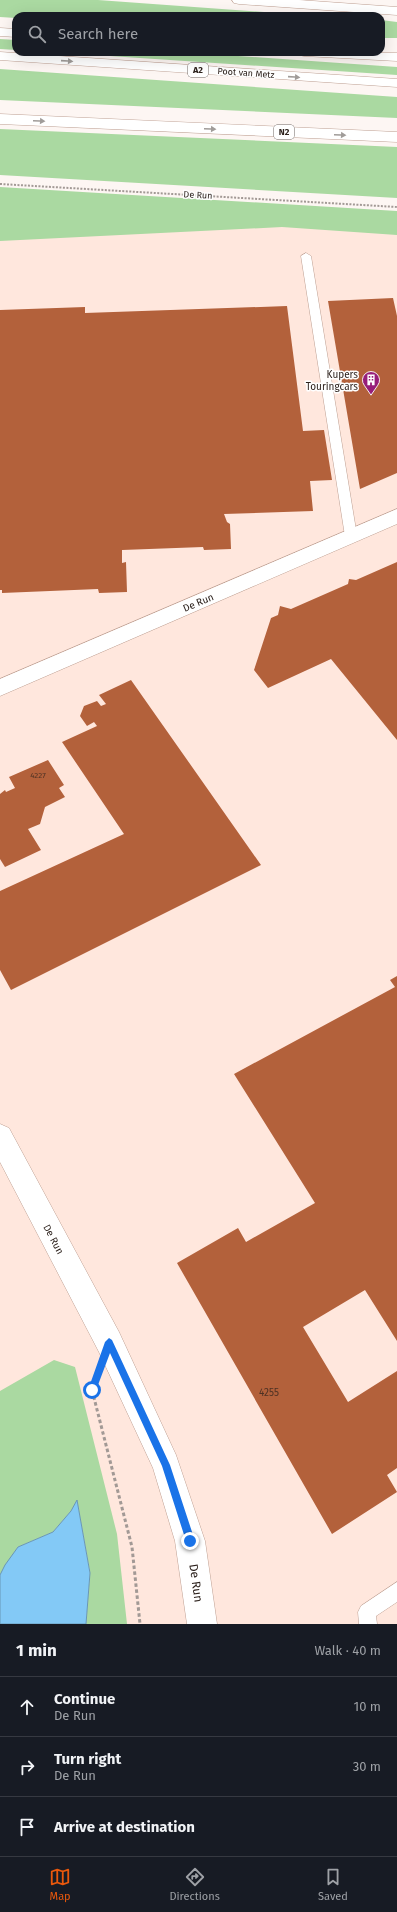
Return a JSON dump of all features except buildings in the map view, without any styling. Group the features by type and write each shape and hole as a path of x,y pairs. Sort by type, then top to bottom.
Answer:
{"main road":[{"path":"239,0 397,11"},
{"path":"0,32 12,33"},
{"name":"Poot van Metz","path":"0,56 397,83"},
{"path":"378,56 397,57"},
{"name":"N2","path":"0,119 397,137"},
{"name":"De Run","path":"0,688 397,516"},
{"name":"De Run","path":"0,1136 109,1342 166,1465 190,1541 202,1624"}],"lane":[{"path":"306,256 351,536"},
{"path":"368,1624 367,1612 397,1591"}],"path":[{"name":"De Run","path":"0,184 397,207"},
{"path":"109,1342 92,1390 132,1547 140,1624"}],"shaded area":[{"path":"0,208 397,218 397,1624 0,1624"}],"green space":[{"path":"0,0 98,0 263,12 12,12 12,18 0,17"},
{"path":"385,20 397,22 397,38 385,38"},
{"path":"0,39 12,40 12,50 0,49"},
{"path":"110,56 239,56 397,67 397,75"},
{"path":"0,69 397,97 397,118 0,100"},
{"path":"0,129 397,147 397,198 0,175"},
{"path":"0,187 397,211 397,235 282,227 0,241"},
{"path":"54,1360 75,1367 117,1534 127,1624 86,1624 90,1572 77,1501 71,1511 53,1532 18,1547 0,1575 0,1391"}],"water":[{"path":"77,1500 90,1573 86,1624 0,1624 0,1575 5,1565 18,1547 53,1532 71,1511"}],"place":[{"name":"Kupers Touringcars","path":"371,395"}],"route":[{"path":"92,1390 109,1342 166,1465 190,1541"}]}
